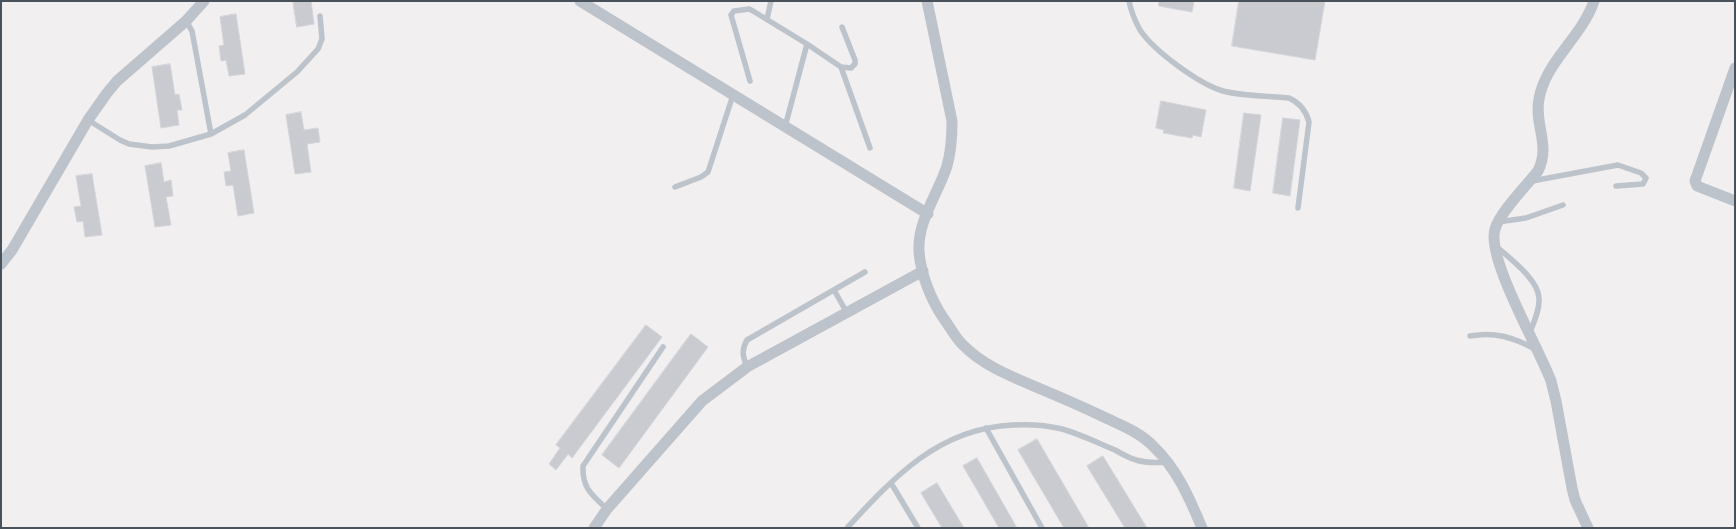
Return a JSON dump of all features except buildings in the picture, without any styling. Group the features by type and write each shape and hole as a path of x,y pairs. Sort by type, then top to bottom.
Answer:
{"street":[{"path":"1,264 12,250 88,120 117,81 186,21 204,1"},
{"path":"580,1 928,214"},
{"path":"927,1 950,110 952,135 947,166 919,239 923,271 939,310 961,343 982,361 1002,373 1128,428 1154,446 1168,462 1193,505 1202,528"},
{"path":"1588,528 1575,500 1556,401 1548,374 1500,264 1493,237 1497,222 1538,171 1543,162 1544,154 1537,110 1541,89 1547,76 1590,13 1594,1"},
{"path":"1735,68 1695,181 1697,186 1735,201"},
{"path":"594,528 607,510 702,400 747,367 923,271"}],"lane":[{"path":"767,19 771,1"},
{"path":"1129,1 1131,11 1141,31 1170,61 1201,81 1223,91 1288,98 1296,101 1304,110 1310,122 1298,208"},
{"path":"750,81 731,15 734,11 749,9 841,67 851,68 855,64 855,60 842,27"},
{"path":"88,120 129,144 169,146 211,134 245,115 297,72 318,49 322,40 320,16"},
{"path":"186,21 192,31 211,134"},
{"path":"785,127 807,44"},
{"path":"841,67 870,148"},
{"path":"675,187 701,177 708,172 734,95"},
{"path":"1530,181 1618,164 1641,173 1646,178 1643,184 1616,186"},
{"path":"1497,222 1526,218 1563,205"},
{"path":"1494,245 1529,277 1538,292 1537,312 1530,334"},
{"path":"747,367 742,354 747,340 865,272"},
{"path":"834,290 847,313"},
{"path":"1470,336 1491,334 1514,338 1538,350"},
{"path":"607,510 586,487 582,478 583,466 663,347"},
{"path":"847,528 891,483 925,453 948,440 986,428 1035,424 1063,429 1102,444 1135,460 1153,463 1168,462"},
{"path":"986,428 1042,528"},
{"path":"891,483 918,528"}]}
